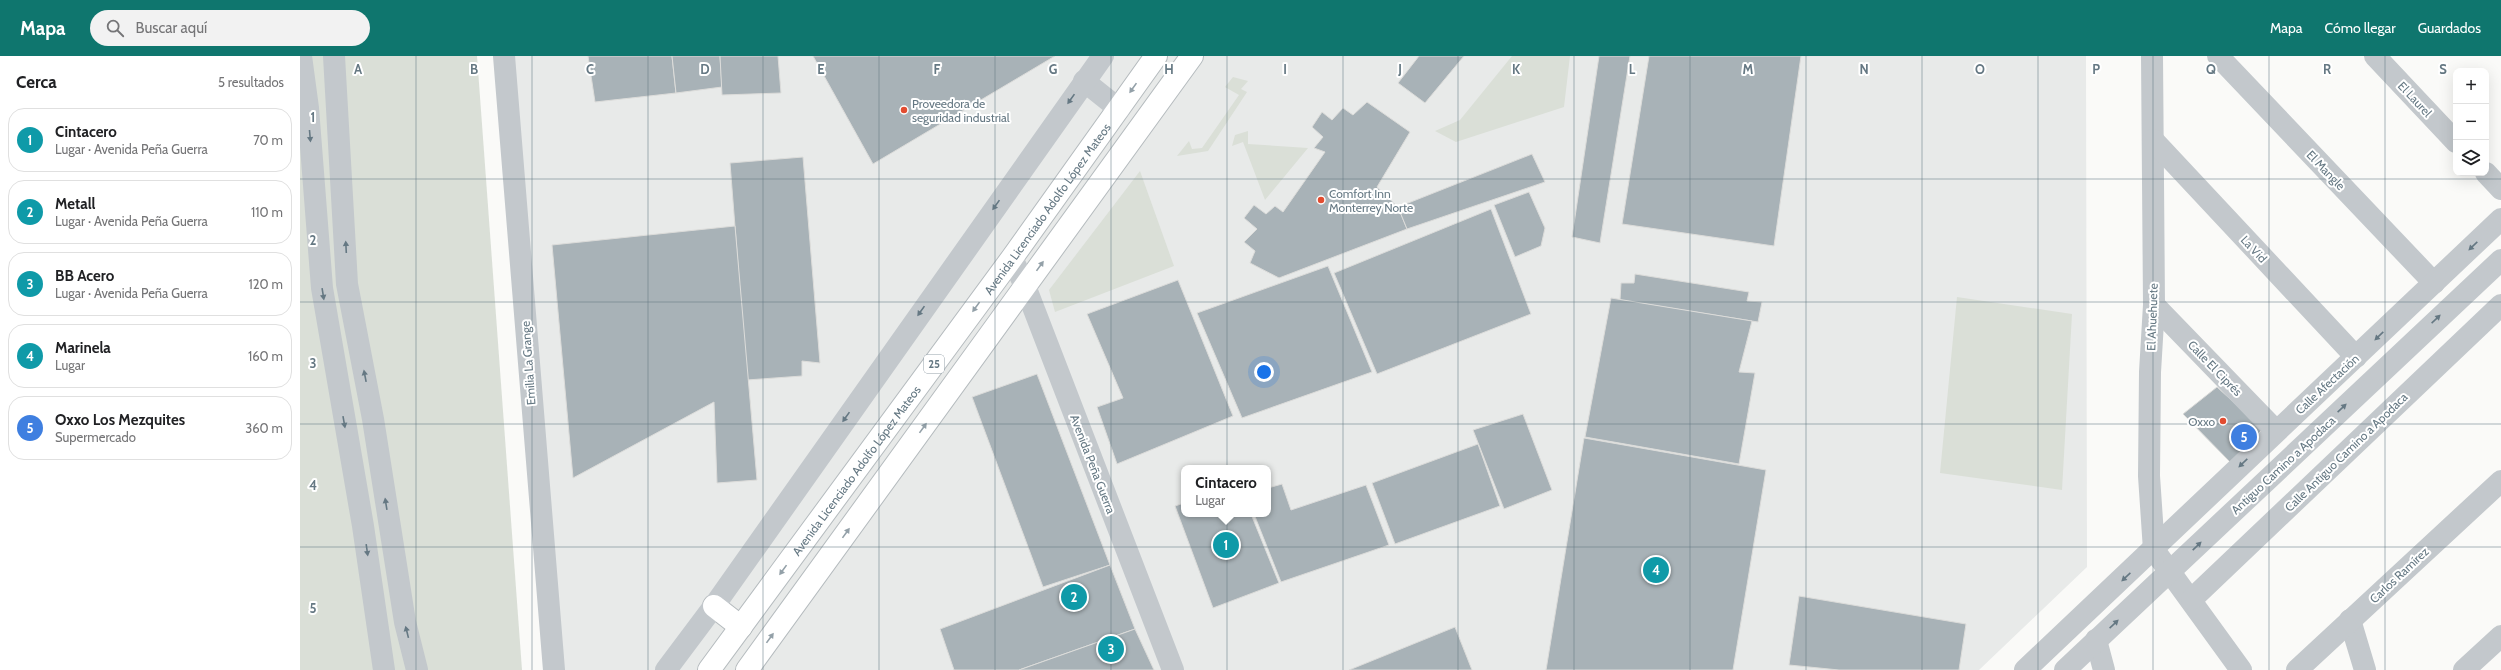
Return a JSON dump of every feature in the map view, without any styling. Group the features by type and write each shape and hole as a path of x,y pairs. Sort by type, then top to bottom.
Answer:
{"main road":[{"name":"Avenida Licenciado Adolfo López Mateos","path":"709,670 1012,258 1156,56"},
{"name":"25","path":"747,670 1192,56"},
{"path":"714,606 741,626"}],"street":[{"path":"301,56 308,108 322,288 363,526 384,670"},
{"path":"334,56 348,284 373,419 405,622 417,670"},
{"name":"Emilia La Grange","path":"504,56 554,670"},
{"path":"666,670 714,606 1103,56"},
{"name":"El Ahuehuete","path":"2152,56 2154,305 2150,372 2149,476 2154,550 2169,573 2192,599 2241,670"},
{"name":"El Mangle","path":"2218,56 2434,283"},
{"name":"El Laurel","path":"2375,56 2454,140"},
{"path":"1084,81 1119,109"},
{"name":"La Vid","path":"2153,140 2356,357"},
{"path":"2489,176 2501,189"},
{"name":"Calle Afectación","path":"2154,550 2276,431 2501,219"},
{"name":"Avenida Peña Guerra","path":"1012,258 1025,286 1174,670"},
{"name":"Antiguo Camino a Apodaca","path":"2065,670 2498,268"},
{"name":"Calle El Ciprés","path":"2154,305 2276,431"},
{"name":"Calle Antiguo Camino a Apodaca","path":"2192,599 2501,305"},
{"name":"Carlos Ramírez","path":"2297,670 2501,481"},
{"path":"2025,670 2154,550"},
{"path":"2350,620 2365,670"},
{"path":"2464,670 2501,636"},
{"path":"2096,640 2104,670"}],"shaded area":[{"path":"300,56 477,56 522,670 300,670"},
{"path":"497,56 2086,56 2087,567 1979,670 544,670"},
{"path":"1512,56 1570,56 1564,107 1456,142 1435,131 1460,120"},
{"path":"1233,77 1248,81 1241,89 1247,92 1208,151 1177,156 1189,141 1192,149 1202,148 1239,95 1225,87"},
{"path":"1248,131 1248,144 1308,148 1265,200 1243,142 1232,146 1235,135"},
{"path":"1140,171 1174,266 1055,312 1049,290"},
{"path":"1957,297 2072,314 2062,490 1940,473"}],"building":[{"path":"588,56 672,56 676,93 595,102"},
{"path":"672,56 720,56 722,87 676,93"},
{"path":"720,56 778,56 781,93 722,95"},
{"name":"Proveedora de seguridad industrial","path":"813,56 1055,56 873,164"},
{"path":"1419,56 1464,56 1425,103 1398,83"},
{"path":"1599,56 1630,56 1600,243 1572,237"},
{"path":"1649,56 1801,56 1774,246 1622,224"},
{"path":"1367,102 1410,132 1377,187 1398,207 1407,229 1279,278 1250,263 1255,251 1244,242 1257,229 1244,218 1254,205 1266,214 1275,206 1283,212 1325,152 1314,148 1323,137 1312,127 1322,112 1332,120 1343,108 1353,115"},
{"path":"1532,154 1545,182 1407,229 1398,207"},
{"path":"803,157 820,363 802,361 802,376 747,380 730,163"},
{"path":"1529,192 1545,228 1541,246 1515,257 1494,205"},
{"path":"1491,209 1531,314 1377,374 1334,273"},
{"path":"735,226 757,480 717,483 714,402 573,478 552,245"},
{"path":"1328,266 1372,372 1242,418 1197,313"},
{"path":"1635,274 1749,292 1747,301 1762,302 1758,322 1620,300 1621,283 1634,283"},
{"path":"1178,280 1233,416 1117,464 1097,407 1123,398 1087,314"},
{"path":"1611,298 1752,321 1739,372 1755,373 1739,464 1585,437"},
{"path":"1037,374 1110,565 1043,587 972,397"},
{"name":"Oxxo","path":"2217,387 2263,429 2231,463 2183,414"},
{"path":"1523,414 1552,490 1504,509 1473,430"},
{"path":"1584,438 1766,470 1733,670 1546,670"},
{"path":"1478,444 1500,506 1395,544 1372,483"},
{"path":"1282,484 1291,510 1366,485 1389,545 1281,582 1255,517 1271,517 1271,487"},
{"path":"1181,504 1181,517 1252,517 1279,583 1213,608 1175,506"},
{"path":"1110,565 1135,629 1019,670 954,670 940,629"},
{"path":"1799,596 1966,624 1959,670 1839,670 1789,665"},
{"path":"1455,627 1472,670 1349,670"},
{"path":"1135,629 1154,670 1019,670"}],"place":[{"name":"Proveedora de seguridad industrial","path":"904,110"},
{"name":"Comfort Inn Monterrey Norte","path":"1321,200"},
{"name":"Oxxo","path":"2223,421"},
{"name":"Oxxo Los Mezquites","path":"2244,437"},
{"name":"Cintacero","path":"1226,545"},
{"name":"Marinela","path":"1656,570"},
{"name":"Metall","path":"1074,597"},
{"name":"BB Acero","path":"1111,649"}]}
